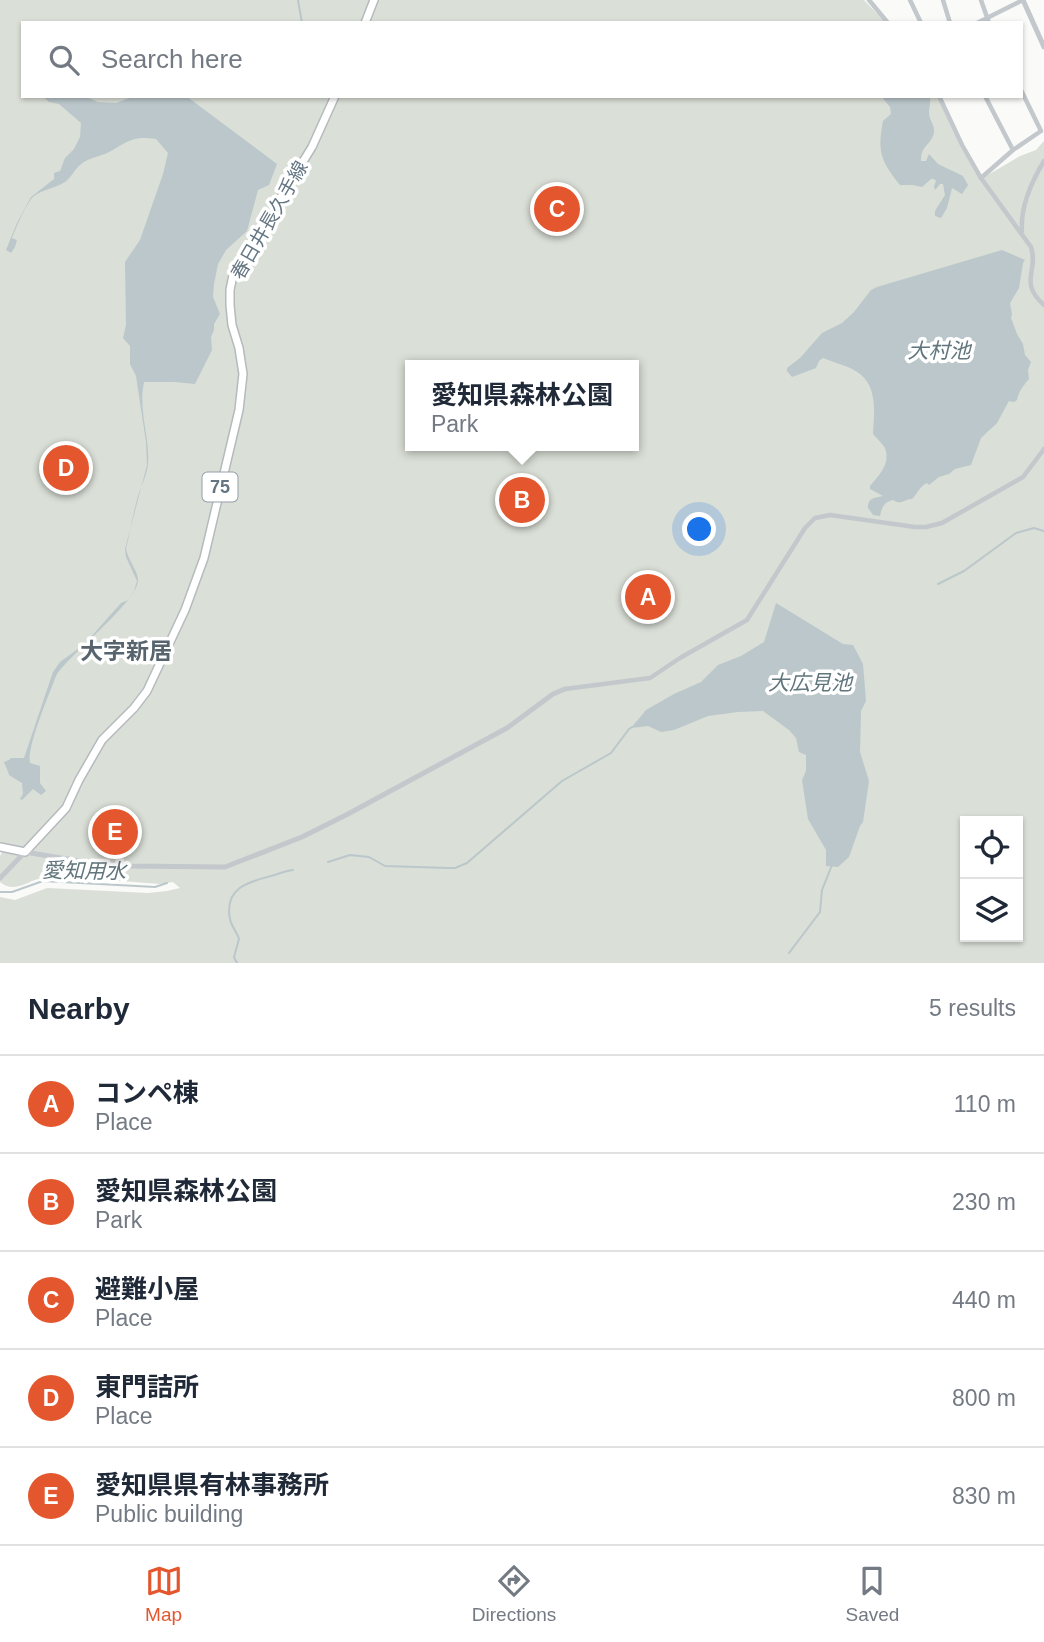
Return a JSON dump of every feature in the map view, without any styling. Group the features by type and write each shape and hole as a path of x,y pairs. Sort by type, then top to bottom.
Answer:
{"main road":[{"path":"366,21 374,0"},
{"name":"春日井長久手線","path":"24,852 66,808 103,740 147,691 186,610 204,558 242,389 242,359 232,325 230,305 233,275 312,147 334,98"},
{"path":"0,846 24,852"}],"street":[{"path":"869,0 886,21"},
{"path":"911,0 921,21"},
{"path":"943,0 949,21"},
{"path":"981,0 988,20 1023,0 1044,47"},
{"path":"981,178 1013,150 1041,131 1023,94"},
{"path":"940,98 981,178 1032,252 1030,284 1044,305"},
{"path":"986,98 1013,150"},
{"path":"1022,235 1021,218 1034,178 1044,161"},
{"path":"0,878 24,852 127,866 225,867 302,836 508,728 554,694 565,689 650,678 747,620 805,528 815,518 830,515 915,527 942,523 1023,477 1044,449"}],"shaded area":[{"path":"0,0 864,0 884,21 21,21 21,98 938,98 960,146 981,179 1020,156 1036,150 1044,141 1044,963 0,963 0,897 15,900 47,888 148,893 180,888 173,882 160,884 56,876 10,887 0,882 0,856 7,844 0,842"}],"water":[{"path":"44,98 89,98 98,102 116,103 130,98 189,98 277,164 269,185 258,190 247,231 226,250 218,264 213,297 220,314 211,337 212,350 195,384 144,382 142,403 147,443 148,464 141,487 147,465 146,442 136,376 130,364 130,346 123,338 126,325 125,262 140,240 168,153 156,139 140,138 85,161 65,182 31,199 12,238 17,240 11,253 6,250 17,223 31,197 54,179 54,173 60,171 65,158 80,137 81,123 59,104"},
{"path":"883,98 930,98 929,114 934,133 923,149 921,161 926,161 929,154 938,164 963,176 968,185 962,194 952,188 947,208 941,218 935,216 935,211 945,195 943,184 935,190 934,179 922,187 900,185 882,156 881,132 883,121 891,114 890,107"},
{"name":"大村池","path":"1002,250 1025,260 1019,288 1010,303 1011,318 1025,355 1031,362 1029,379 1017,400 1009,401 997,423 981,438 971,465 955,469 929,485 927,483 912,499 887,502 880,516 873,515 868,508 869,502 883,496 870,489 870,486 883,469 886,454 884,446 873,434 874,402 870,386 856,371 823,358 816,368 792,377 787,368 800,358 822,333 842,323 854,312 871,290"},
{"path":"130,528 126,549 138,577 138,580 134,591 137,581 125,549"},
{"path":"128,600 56,676 39,720 30,756 30,763 40,766 40,783 46,791 41,795 33,789 20,799 23,794 22,783 9,775 4,762 11,758 24,758 53,672 60,662 78,649 121,603"},
{"name":"大広見池","path":"776,603 843,644 853,645 863,664 866,701 861,711 860,752 869,781 863,822 849,857 838,867 826,866 826,850 808,819 802,780 806,771 806,755 799,752 796,738 789,730 763,711 708,716 674,730 661,732 648,726 631,728 646,710 701,682 718,665 741,656 764,642"}],"waterway":[{"path":"298,0 302,21"},
{"name":"愛知用水","path":"938,584 964,571 1016,533 1034,528 1044,531"},
{"path":"328,862 350,855 369,857 385,866 455,868 467,863 562,781 611,753 632,727"},
{"path":"789,953 820,912 822,890 832,865"},
{"path":"237,963 234,957 239,939 231,922 229,908 234,893 246,884 293,870"},
{"name":"愛知用水","path":"0,892 12,892 43,881 155,887 167,883"}],"place":[{"name":"避難小屋","path":"557,209"},
{"name":"東門詰所","path":"66,468"},
{"name":"愛知県森林公園","path":"522,500"},
{"name":"コンペ棟","path":"648,597"},
{"name":"愛知県県有林事務所","path":"115,832"}],"district":[{"name":"大字新居","path":"126,651"}]}
